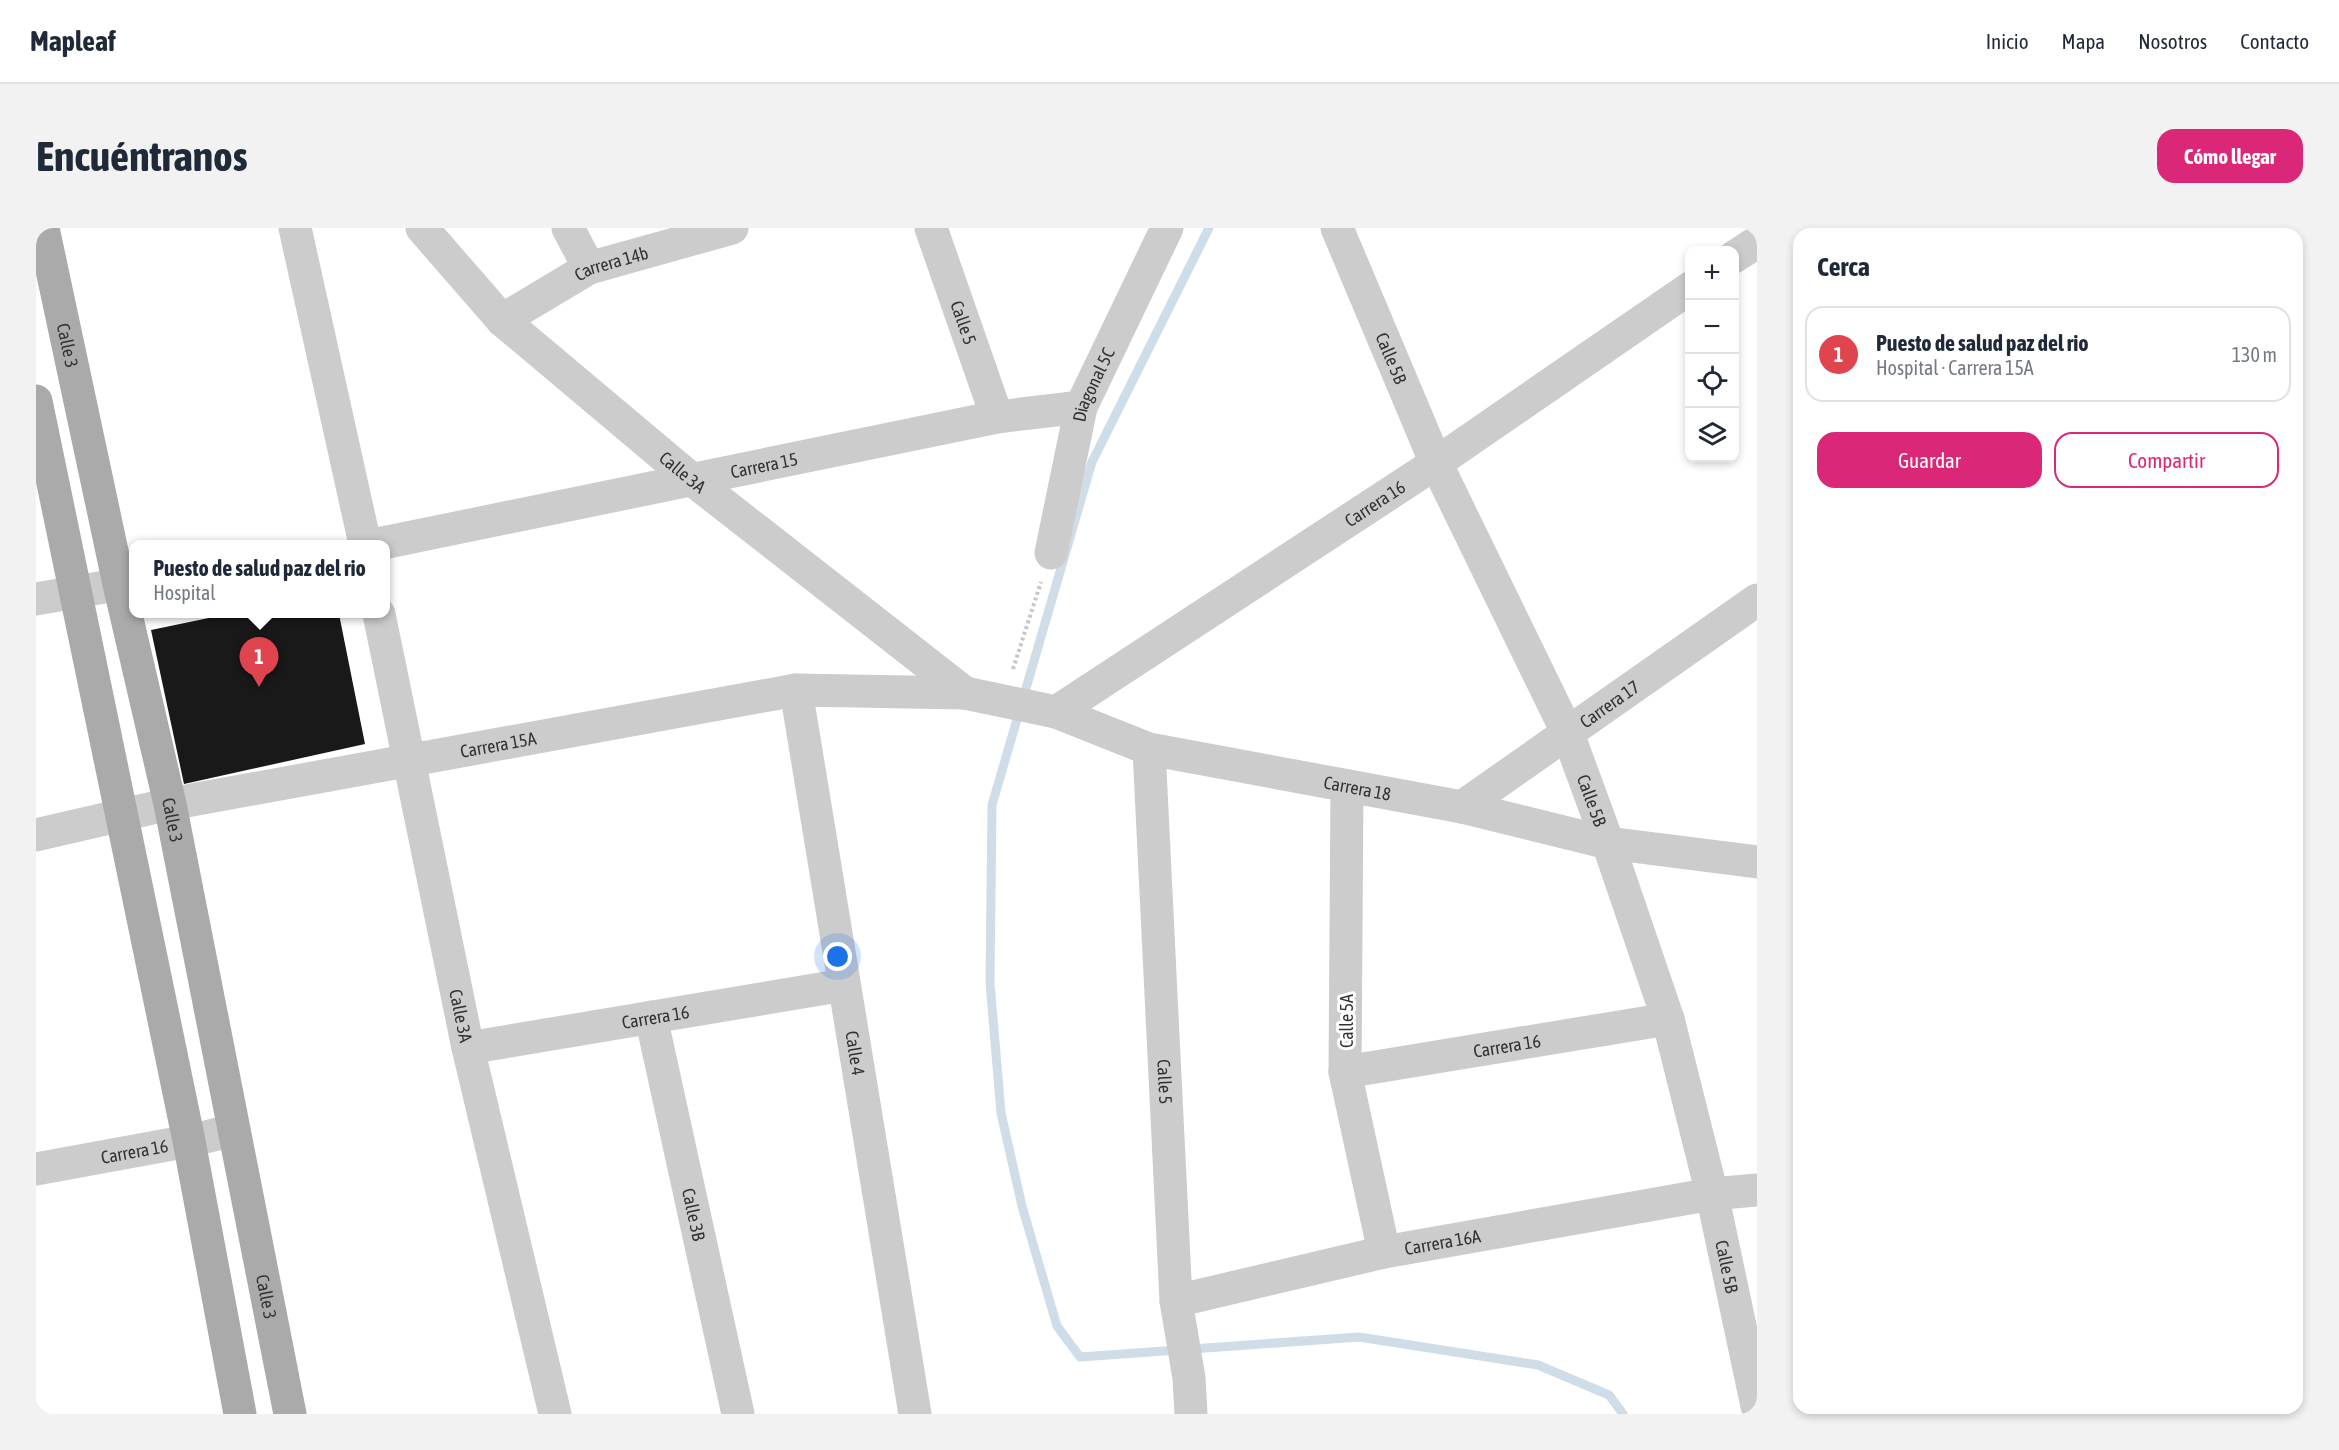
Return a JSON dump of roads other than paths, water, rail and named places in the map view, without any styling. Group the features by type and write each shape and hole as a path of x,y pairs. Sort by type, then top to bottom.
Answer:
{"main road":[{"name":"Calle 3","path":"43,228 129,598"},
{"path":"36,401 189,1141 240,1414"},
{"name":"Calle 3","path":"133,618 290,1414"}],"street":[{"path":"295,228 365,540"},
{"name":"Calle 3A","path":"422,228 502,320 690,478 965,693"},
{"path":"568,228 589,268"},
{"name":"Carrera 14b","path":"502,320 589,268 732,228"},
{"name":"Calle 5","path":"931,228 997,417"},
{"name":"Diagonal 5C","path":"1051,553 1081,407 1167,228"},
{"name":"Calle 5B","path":"1337,228 1436,463 1568,734 1608,843 1668,1019 1712,1194 1757,1406"},
{"path":"1739,254 1757,242"},
{"name":"Carrera 16","path":"1045,710 1436,463 1685,291"},
{"name":"Carrera 15","path":"390,541 690,478 997,417 1081,407"},
{"path":"36,599 75,590 126,583"},
{"name":"Carrera 17","path":"1462,807 1757,600"},
{"name":"Calle 3A","path":"380,618 468,1048 555,1414"},
{"name":"Carrera 15A","path":"36,835 170,804 796,690 965,693"},
{"name":"Calle 4","path":"796,690 915,1414"},
{"name":"Carrera 18","path":"965,693 1045,710 1149,749 1462,807 1608,843 1757,862"},
{"name":"Calle 5","path":"1149,749 1178,1314 1189,1378 1191,1414"},
{"name":"Calle 5A","path":"1347,786 1345,1072 1384,1252"},
{"name":"Carrera 16","path":"468,1048 844,985"},
{"name":"Calle 3B","path":"651,1017 738,1414"},
{"name":"Carrera 16","path":"1345,1072 1668,1019"},
{"name":"Carrera 16","path":"36,1169 189,1141 234,1130"},
{"name":"Carrera 16A","path":"1178,1314 1384,1252 1712,1194 1757,1190"}],"waterway":[{"path":"1209,228 1092,462 992,805 990,983 1001,1113 1022,1206 1057,1326 1080,1357 1359,1337 1538,1365 1609,1395 1623,1414"}],"place":[{"name":"Puesto de salud paz del rio","path":"259,687"}]}
